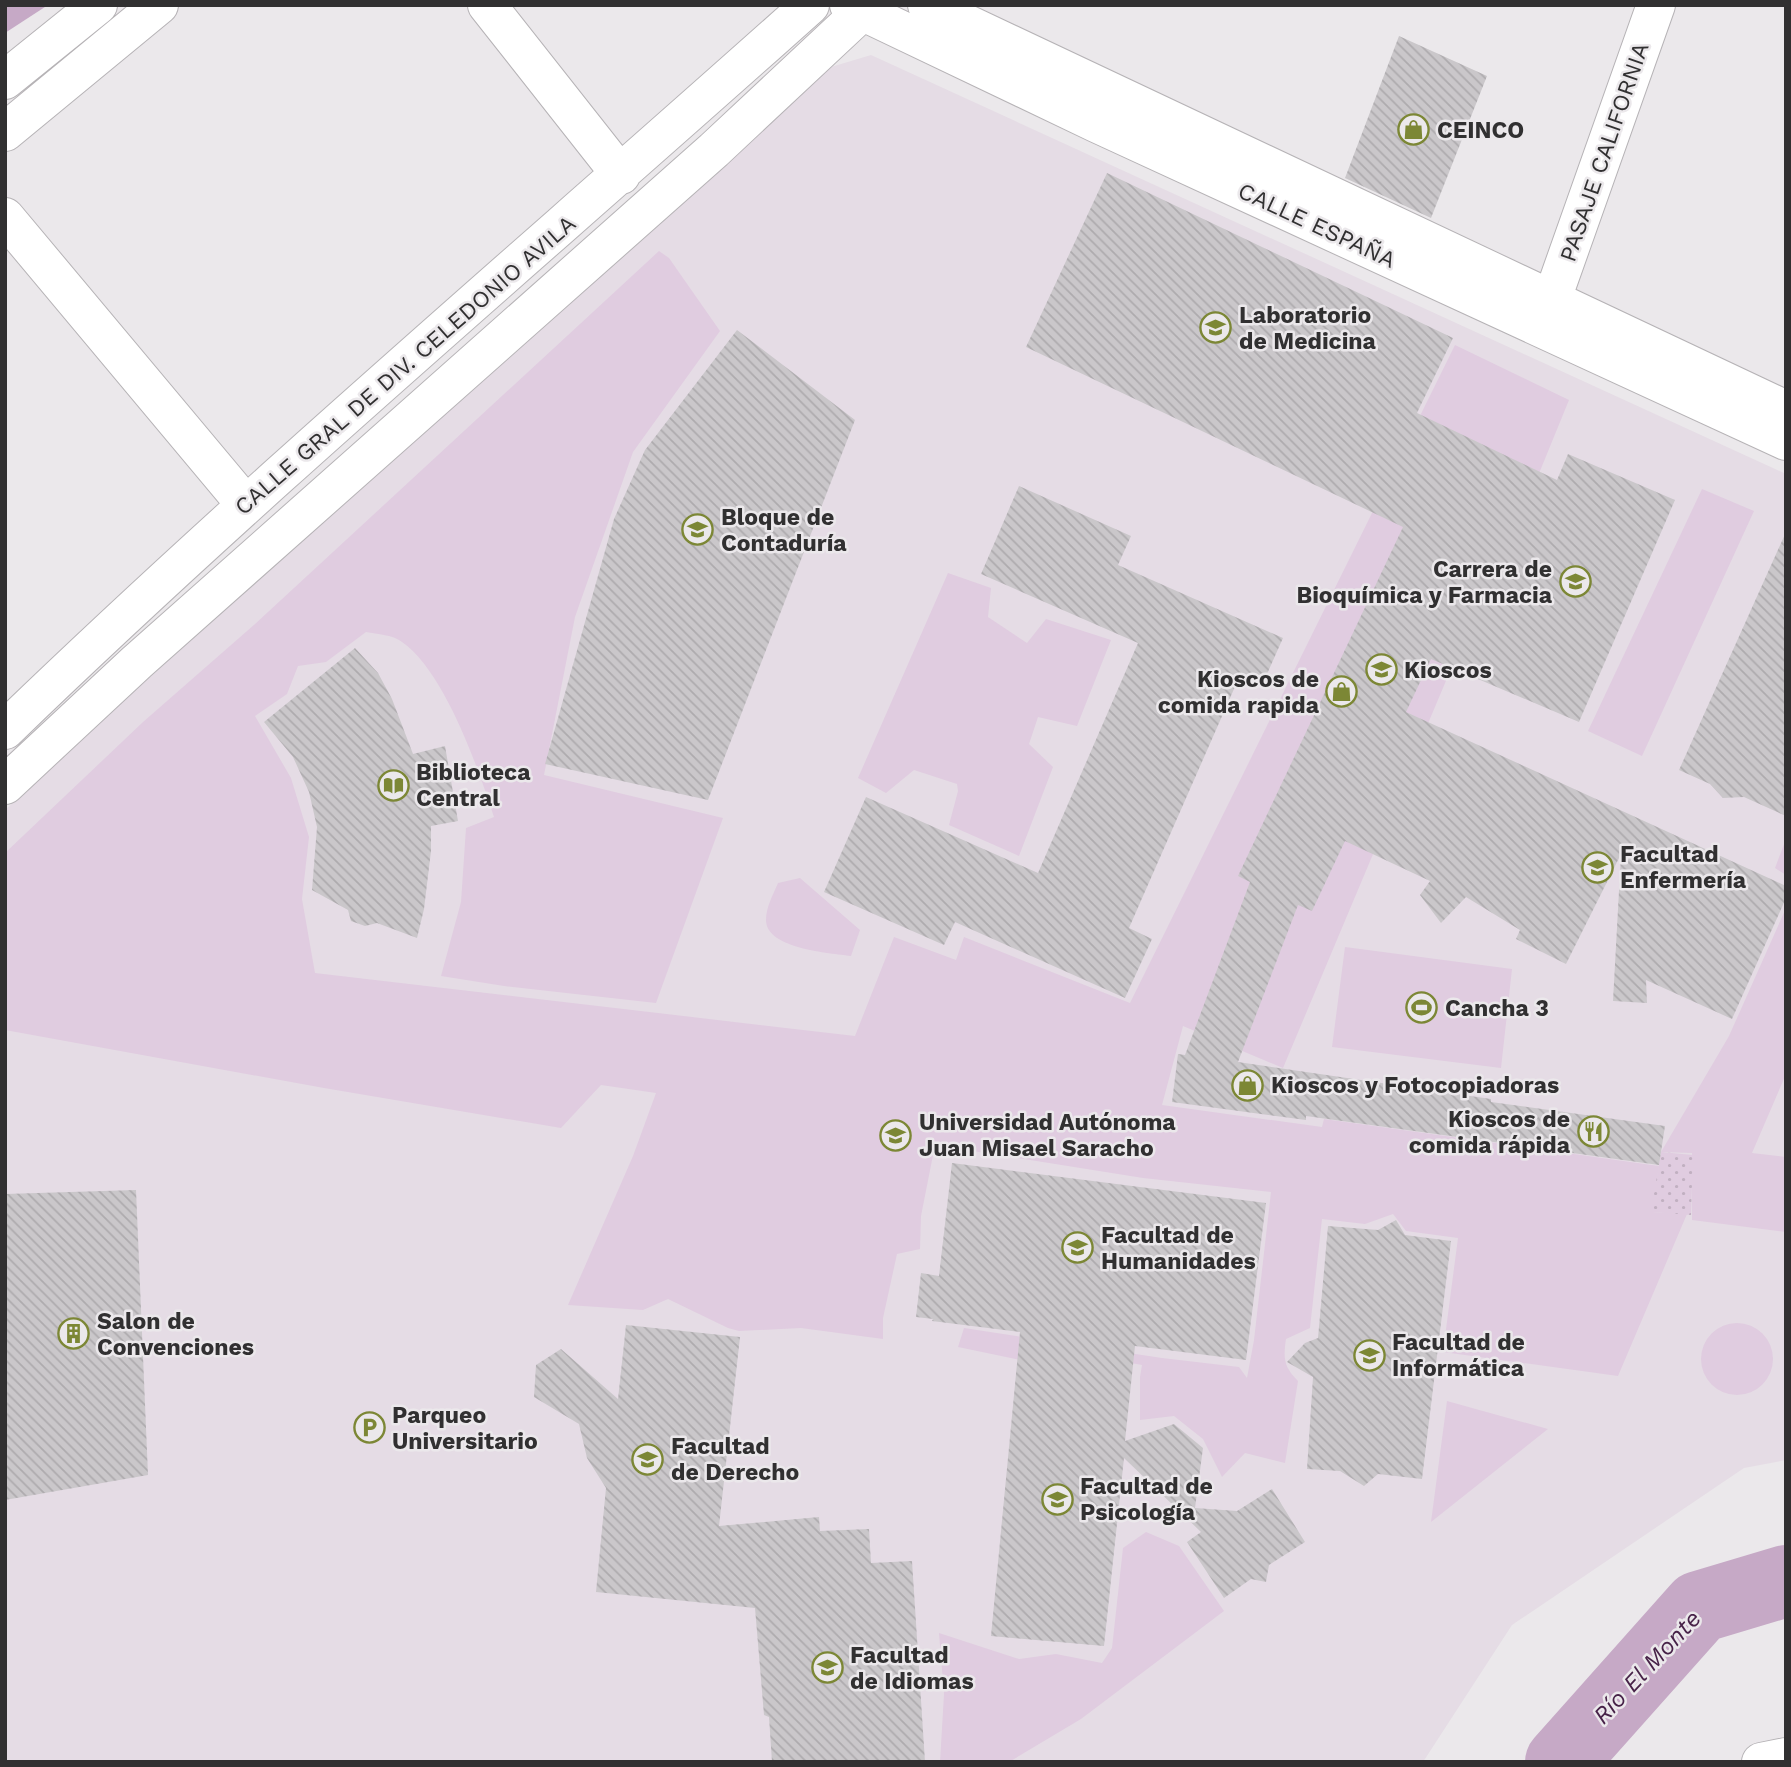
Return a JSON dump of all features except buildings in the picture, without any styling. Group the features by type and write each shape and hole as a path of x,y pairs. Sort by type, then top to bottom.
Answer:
{"street":[{"path":"5,80 98,5"},
{"path":"5,132 159,5"},
{"path":"487,5 621,175"},
{"name":"CALLE GRAL DE DIV. CELEDONIO AVILA","path":"5,730 125,615 246,505 810,5"},
{"name":"CALLE ESPAÑA","path":"927,5 1786,410"},
{"name":"PASAJE CALIFORNIA","path":"1552,299 1656,5"},
{"path":"5,785 137,662 714,150 861,7"},
{"name":"CALLE ESPAÑA","path":"861,7 1096,123 1786,441"},
{"path":"5,218 246,505"},
{"path":"1761,1762 1786,1757"}],"shaded area":[{"path":"5,5 48,5 5,33"},
{"name":"Universidad Autónoma Juan Misael Saracho","path":"871,55 1786,474 1786,1460 1744,1468 1512,1625 1423,1762 5,1762 5,810 801,76"},
{"path":"659,251 669,258 720,331 633,452 575,617 544,775 723,818 656,1003 441,976 461,902 466,828 494,817 458,722 432,675 418,656 399,640 366,632 326,662 298,666 287,694 255,716 291,778 309,837 302,899 315,973 855,1036 894,937 956,960 964,937 1130,1003 1455,345 1569,400 1511,542 1456,657 1283,1068 1183,1026 1162,1105 1322,1127 1324,1119 1659,1166 1652,1212 1687,1214 1618,1376 1443,1352 1458,1238 1406,1231 1393,1214 1365,1224 1322,1219 1310,1328 1286,1339 1286,1362 1298,1381 1285,1463 1245,1453 1222,1477 1203,1439 1174,1416 1140,1420 1142,1365 1098,1357 1045,1365 958,1347 964,1328 1239,1367 1247,1378 1271,1192 1143,1178 935,1145 921,1216 920,1249 897,1254 883,1318 883,1339 801,1328 739,1331 668,1299 643,1310 568,1305 633,1156 656,1093 601,1085 561,1128 5,1030 5,853 143,722 255,624"},
{"path":"1702,489 1754,511 1642,756 1588,731"},
{"path":"948,573 991,588 988,617 1027,643 1046,619 1111,640 1077,726 1038,717 1029,744 1053,767 1019,856 949,825 958,791 957,784 914,770 886,793 858,778"},
{"path":"1786,839 1786,875 1775,868"},
{"path":"800,878 860,930 851,956 801,948 776,937 769,930 767,910 778,883"},
{"path":"1786,908 1786,1074 1752,1153 1786,1157 1786,1232 1692,1220 1692,1153 1661,1152 1729,1036"},
{"name":"Cancha 3","path":"1345,947 1512,969 1501,1068 1332,1047"},
{"path":"1661,1152 1693,1155 1691,1215 1651,1212"},
{"path":"1737,1323 1757,1329 1767,1339 1773,1359 1767,1379 1757,1389 1737,1395 1717,1389 1707,1379 1701,1359 1707,1339 1717,1329"},
{"path":"1447,1401 1548,1429 1431,1522"},
{"path":"1146,1532 1179,1546 1224,1611 1081,1719 1009,1762 940,1762 944,1694 939,1633 1019,1659 1056,1654 1102,1663 1112,1648 1123,1548"}],"waterway":[{"name":"Río El Monte","path":"1561,1762 1699,1607 1786,1581"}],"place":[{"name":"CEINCO","path":"1414,130"},
{"name":"Laboratorio de Medicina","path":"1216,328"},
{"name":"Bloque de Contaduría","path":"698,530"},
{"name":"Carrera de Bioquímica y Farmacia","path":"1575,582"},
{"name":"Kioscos","path":"1381,670"},
{"name":"Kioscos de comida rapida","path":"1342,692"},
{"name":"Biblioteca Central","path":"393,785"},
{"name":"Facultad Enfermería","path":"1597,867"},
{"name":"Cancha 3","path":"1422,1008"},
{"name":"Kioscos y Fotocopiadoras","path":"1248,1085"},
{"name":"Kioscos de comida rápida","path":"1593,1132"},
{"name":"Universidad Autónoma Juan Misael Saracho","path":"896,1135"},
{"name":"Facultad de Humanidades","path":"1078,1248"},
{"name":"Salon de Convenciones","path":"74,1334"},
{"name":"Facultad de Informática","path":"1369,1355"},
{"name":"Parqueo Universitario","path":"369,1428"},
{"name":"Facultad de Derecho","path":"648,1459"},
{"name":"Facultad de Psicología","path":"1057,1499"},
{"name":"Facultad de Idiomas","path":"827,1668"}]}
